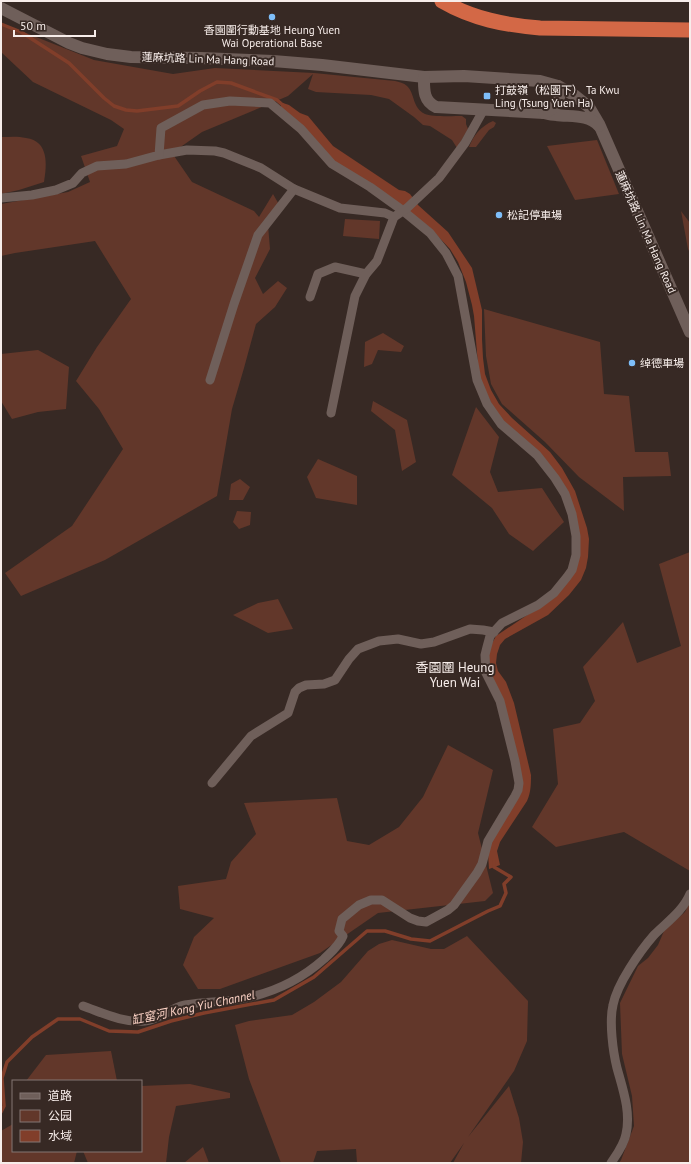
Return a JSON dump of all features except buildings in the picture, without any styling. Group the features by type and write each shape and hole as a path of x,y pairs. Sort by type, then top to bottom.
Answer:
{"highway":[{"path":"442,1 457,9 483,19 503,24 540,28 690,30"}],"street":[{"name":"蓮麻坑路 Lin Ma Hang Road","path":"1,8 69,43 107,54 131,57 201,58 322,64 424,77 464,76 532,80 558,86 585,103 593,113 690,332"},
{"name":"蓮麻坑路 Lin Ma Hang Road","path":"424,77 425,94 431,105 441,107 544,113 589,118 596,123 602,131"},
{"path":"544,113 557,104 559,98 558,86"},
{"path":"83,1006 112,1017 146,1021 169,1010 184,1005 229,1001 256,995 277,989 299,978 316,966 340,943 343,936 339,931 342,920 359,904 371,900 382,900 410,918 426,922 454,905 482,864 488,841 515,796 519,783 500,701 486,673 485,655 490,636 502,624 538,605 554,593 572,570 576,555 576,536 572,514 556,478 546,464 501,424 487,404 477,380 458,276 446,253 430,233 404,209 332,164 301,129 270,103 230,101 203,105 161,128 158,155"},
{"path":"331,413 355,296 366,274 377,261 394,217 439,178 465,143 484,109"},
{"path":"1,198 32,195 56,190 73,183 82,173 97,166 126,164 158,155 187,150 216,150 261,168 294,189 340,208 385,213 394,217"},
{"path":"210,380 258,235 294,189"},
{"path":"310,297 318,274 335,268 366,274"},
{"path":"212,783 251,736 288,713 295,692 298,688 324,684 335,680 349,659 358,649 379,641 398,639 422,644 434,642 470,630 494,632"},
{"path":"611,1163 625,1140 628,1118 626,1102 614,1051 612,1014 613,1004 637,957 655,935 683,906 690,894"}],"green space":[{"path":"1,23 94,60 173,74 215,68 314,73 395,81 404,84 410,89 418,108 425,114 432,116 462,116 466,119 468,129 457,148 452,140 430,126 423,125 389,99 371,95 316,92 308,89 313,74 288,96 202,132 172,153 192,182 254,211 259,217 273,194 281,208 268,225 270,249 255,278 263,294 278,281 287,288 275,307 256,324 232,409 217,496 105,560 21,596 5,573 72,526 123,449 99,409 76,381 97,347 131,299 95,241 1,256 1,204 68,192 90,182 81,156 117,146 124,129 111,120 33,82 1,52"},
{"path":"493,121 496,123 494,127 489,130 476,147 469,147 478,132"},
{"path":"1,137 23,137 34,140 39,144 43,149 46,161 44,182 1,194"},
{"path":"597,140 619,194 575,200 547,146"},
{"path":"681,211 690,223 690,253 688,249"},
{"path":"345,219 380,221 379,239 343,236"},
{"path":"484,309 600,342 604,394 629,396 635,452 668,452 671,476 623,477 624,511 579,477 545,442 502,404 491,384 486,356"},
{"path":"383,333 404,346 401,352 378,350 372,364 364,367 365,342"},
{"path":"38,350 69,367 66,409 38,412 12,419 1,401 1,354"},
{"path":"373,401 407,420 416,462 402,471 395,430 371,411"},
{"path":"476,407 499,437 490,472 498,492 542,488 564,522 533,551 509,534 492,508 452,475"},
{"path":"318,459 357,476 357,505 316,498 307,477"},
{"path":"240,479 250,487 243,500 229,500 231,484"},
{"path":"237,511 251,512 250,525 239,529 233,522"},
{"path":"690,552 690,871 624,832 556,847 532,827 558,784 553,729 580,723 595,701 583,667 623,622 637,663 681,646 659,564"},
{"path":"278,599 293,629 268,633 233,615 258,603"},
{"path":"448,745 493,770 478,833 493,893 485,901 378,913 320,953 220,989 198,989 183,965 194,937 214,918 180,909 178,886 226,879 231,862 256,834 244,803 337,798 347,841 369,845 399,827 423,797"},
{"path":"690,901 690,1163 619,1163 634,1126 632,1096 622,1054 620,1003 638,966 648,958 658,945 664,931 685,912"},
{"path":"467,936 528,1001 527,1041 514,1071 468,1137 509,1086 519,1118 523,1142 521,1163 453,1163 464,1143 450,1163 357,1163 356,1149 317,1151 313,1163 281,1163 249,1079 235,1025 249,1021 292,1015 314,1002 341,982 368,951 379,944 392,940 431,949 444,949"},
{"path":"111,1051 117,1080 27,1080 46,1055"},
{"path":"190,1084 230,1093 230,1098 176,1106 169,1137 166,1163 88,1163 83,1152 142,1152 142,1086"},
{"path":"12,1125 12,1152 77,1152 74,1163 1,1163 1,1131"},
{"path":"203,1147 209,1163 184,1163"}],"water":[{"path":"283,103 308,116 333,146 399,190 410,194 418,205 448,232 472,268 482,310 482,339 485,374 491,390 499,404 512,418 550,452 562,468 575,491 587,528 589,539 588,557 586,568 581,580 569,595 548,615 505,639 500,645 497,654 496,663 498,671 506,682 514,703 531,775 531,782 527,801 500,842 497,851 500,865 489,869 488,853 491,842 522,787 491,676 488,651 496,636 554,597 578,558 566,491 495,411 479,377 474,316 466,282 458,262 450,249 428,226 332,160 280,108"}],"waterway":[{"name":"缸窰河 Kong Yiu Channel","path":"1,24 21,32 69,63 104,98 114,106 126,110 137,111 178,106 200,91 217,82 231,83 277,100 285,107"},
{"name":"缸窰河 Kong Yiu Channel","path":"1,1112 4,1106 2,1078 7,1062 32,1037 58,1019 80,1019 109,1031 138,1032 171,1021 204,1013 274,1000 314,977 367,931 385,931 411,939 430,941 500,906 506,893 504,884 511,877 494,867 494,862"}],"place":[{"name":"香園圍行動基地 Heung Yuen Wai Operational Base","path":"272,17"},
{"name":"打鼓嶺（松園下） Ta Kwu Ling (Tsung Yuen Ha)","path":"487,96"},
{"name":"松記停車場","path":"499,215"},
{"name":"绰德車場","path":"632,363"}],"district":[{"name":"香園圍 Heung Yuen Wai","path":"455,674"}]}
